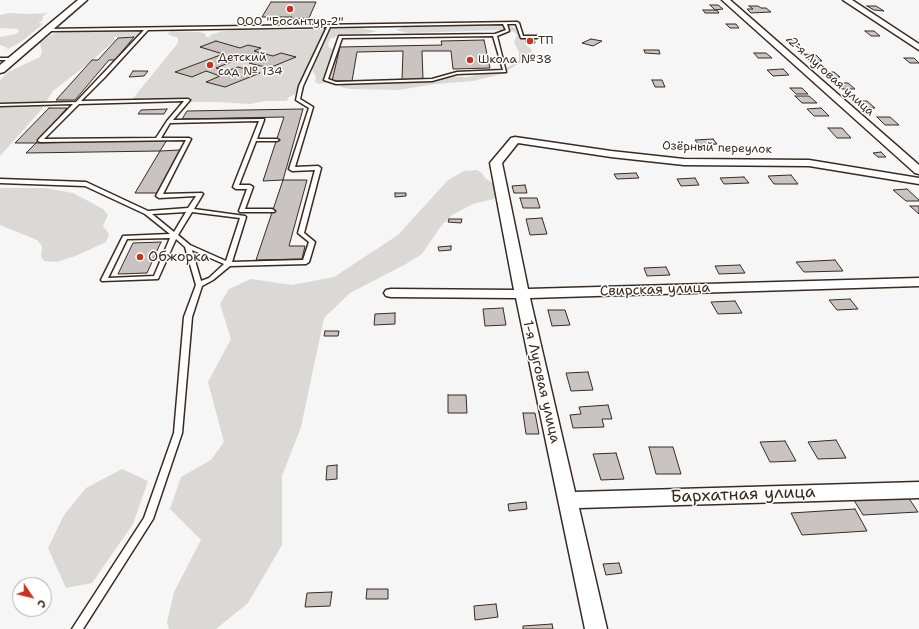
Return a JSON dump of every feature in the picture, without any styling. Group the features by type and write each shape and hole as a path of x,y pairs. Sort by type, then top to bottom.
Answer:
{"street":[{"path":"4,63 48,30 83,0"},
{"name":"2-я Луговая улица","path":"726,0 919,171"},
{"path":"848,0 919,48"},
{"name":"Озёрный переулок","path":"515,140 611,154 684,162 809,163 919,181"},
{"name":"1-я Луговая улица","path":"515,140 496,163 522,294 596,629"},
{"name":"Свирская улица","path":"391,292 522,294 919,282"},
{"name":"Бархатная улица","path":"568,500 919,490"}],"lane":[{"path":"48,30 146,30 517,23 522,37 537,37"},
{"path":"495,35 505,71 456,73 432,80 336,83 326,80 340,37 495,35 508,30 505,24"},
{"path":"0,181 86,184 147,213 188,246 228,264 306,262 312,242 301,233 318,168 292,169 311,107 298,100 301,86 329,26"},
{"path":"382,37 389,30 389,26"},
{"path":"146,30 104,76 40,141 189,139 159,196 200,194 174,236 156,278 104,280 125,237 174,236"},
{"path":"0,105 188,100 157,139"},
{"path":"169,122 262,120 236,187 250,186 242,211 272,211"},
{"path":"294,139 302,139"},
{"path":"254,140 277,140"},
{"path":"299,210 307,209"},
{"path":"147,213 190,210 243,217 228,264 211,279 199,285"},
{"path":"77,629 148,519 178,434 188,316 199,285 188,246"}],"shaded area":[{"path":"9,13 48,13 43,16 42,21 38,22 43,24 21,42 4,51 8,48 0,45 0,37 16,34 19,31 17,29 0,28 0,15"},
{"path":"509,26 521,29 523,31 525,44 532,50 529,57 502,74 473,81 435,84 398,90 350,89 341,87 340,85 345,83 406,83 450,76 466,77 505,69 519,60 519,52 514,42 517,35 513,31 500,30 408,33 396,30 403,27"},
{"path":"355,27 377,31 364,34 341,35 330,39 328,44 329,48 342,50 335,76 326,83 319,84 315,82 316,77 311,68 300,92 289,97 287,101 265,101 250,104 218,102 130,102 178,43 178,38 167,34 171,31 200,32 206,34 205,37 210,37 210,35 219,32 233,30 294,30"},
{"path":"96,30 147,33 137,36 114,37 115,40 94,59 53,91 41,110 0,156 0,80 8,72 40,57 42,52 40,43 51,35 57,32"},
{"path":"477,170 495,185 500,195 494,199 473,204 452,215 441,226 422,254 350,293 324,318 301,427 282,476 282,545 248,603 216,629 169,629 167,622 174,592 201,540 170,509 181,477 211,460 224,442 208,382 231,339 220,304 229,289 251,279 292,285 334,277 398,235 448,180 464,171"},
{"path":"0,188 45,188 73,193 103,209 108,215 103,226 109,234 106,242 78,255 57,262 44,261 41,257 42,246 37,240 0,225"},
{"path":"122,469 148,481 133,524 92,583 66,588 48,548 64,515 86,488"}],"building":[{"name":"ООО \"Босантур-2\"","path":"271,2 316,2 309,18 291,19 292,17 262,17"},
{"path":"710,5 718,5 723,9 715,10"},
{"path":"749,6 766,8 771,12 751,13 747,9 753,9"},
{"path":"867,6 876,6 884,11 874,10"},
{"path":"703,10 717,10 719,13 705,13"},
{"path":"726,24 736,24 739,28 730,28"},
{"path":"865,31 874,31 880,36 871,36"},
{"path":"134,37 115,60 109,60 75,100 56,100 92,60 98,60 118,38"},
{"name":"ТП","path":"525,38 534,38 535,43 526,43"},
{"path":"591,39 602,41 593,46 582,43"},
{"path":"794,39 800,45 792,45 786,40"},
{"name":"Школа №38","path":"484,40 490,68 453,69 451,51 422,51 423,79 402,80 403,51 357,52 352,81 332,81 340,47 442,45 441,41"},
{"name":"Детский сад № 134","path":"216,41 240,48 248,45 261,48 254,51 273,56 281,53 296,57 269,68 249,63 262,57 251,54 216,68 227,71 238,67 260,73 225,87 206,82 220,76 206,71 192,77 175,72 223,54 200,47"},
{"path":"644,50 659,50 660,54 645,53"},
{"path":"754,53 766,53 772,58 758,58"},
{"path":"804,54 816,55 822,61 810,61"},
{"path":"904,58 914,58 919,63 910,63"},
{"path":"783,69 789,75 773,76 767,70"},
{"path":"133,71 148,71 144,76 129,77"},
{"path":"822,72 834,72 840,77 827,77"},
{"path":"652,80 662,80 665,87 655,87"},
{"path":"835,83 848,83 855,89 842,89"},
{"path":"790,88 802,88 808,94 796,94"},
{"path":"795,96 809,96 817,103 802,103"},
{"path":"856,101 867,101 875,108 864,108"},
{"path":"49,108 67,108 36,143 15,143"},
{"path":"821,108 829,116 814,116 807,109"},
{"path":"167,109 164,114 138,114 141,110"},
{"path":"303,109 283,180 263,181 284,117 182,119 187,111"},
{"path":"877,117 890,117 899,125 885,125"},
{"path":"828,128 842,128 851,138 837,138"},
{"path":"713,139 717,144 699,145 695,140"},
{"path":"167,140 160,151 26,153 36,143"},
{"path":"180,150 157,193 135,193 160,151"},
{"path":"881,152 886,157 878,157 873,153"},
{"path":"636,173 639,178 617,179 614,174"},
{"path":"791,175 798,184 774,184 768,176"},
{"path":"744,177 749,183 724,184 720,178"},
{"path":"695,178 699,185 681,186 677,179"},
{"path":"283,180 307,180 289,246 305,246 302,259 256,260"},
{"path":"525,185 527,193 514,193 512,186"},
{"path":"907,189 919,201 906,201 893,190"},
{"path":"395,193 406,193 406,196 395,197"},
{"path":"520,198 537,198 540,208 523,208"},
{"path":"910,206 919,206 919,214"},
{"path":"542,218 547,234 530,235 526,219"},
{"path":"449,219 462,219 461,223 448,222"},
{"path":"161,242 147,273 118,274 133,243"},
{"path":"451,246 451,250 439,251 438,247"},
{"path":"835,260 843,271 804,272 796,262"},
{"path":"740,265 745,273 719,274 715,266"},
{"path":"666,267 670,275 647,276 644,268"},
{"path":"850,299 858,309 837,310 829,300"},
{"path":"735,301 742,313 718,314 711,302"},
{"path":"503,308 506,325 485,326 483,309"},
{"path":"548,310 565,310 570,325 552,326"},
{"path":"395,313 395,324 374,325 375,314"},
{"path":"325,331 339,331 338,336 324,336"},
{"path":"588,372 593,390 571,391 566,373"},
{"path":"448,395 466,395 467,413 448,413"},
{"path":"608,405 612,419 602,419 604,427 573,428 570,415 581,414 579,407"},
{"path":"523,413 535,413 539,434 526,434"},
{"path":"836,440 846,458 818,459 808,442"},
{"path":"785,441 796,461 770,462 760,442"},
{"path":"649,447 673,447 681,474 656,474"},
{"path":"616,453 624,479 601,480 593,454"},
{"path":"337,465 337,479 326,480 327,466"},
{"path":"906,494 918,512 863,515 852,497"},
{"path":"526,502 527,509 509,511 508,504"},
{"path":"855,509 867,531 802,535 791,513"},
{"path":"619,563 622,573 606,575 603,564"},
{"path":"367,589 388,589 388,599 366,599"},
{"path":"332,592 330,606 305,607 307,593"},
{"path":"496,604 498,617 475,620 474,606"},
{"path":"552,624 553,629 523,629 523,626"}],"place":[{"name":"ООО \"Босантур-2\"","path":"290,9"},
{"name":"ТП","path":"530,41"},
{"name":"Школа №38","path":"470,60"},
{"name":"Детский сад № 134","path":"210,65"},
{"name":"Обжорка","path":"140,257"}]}
